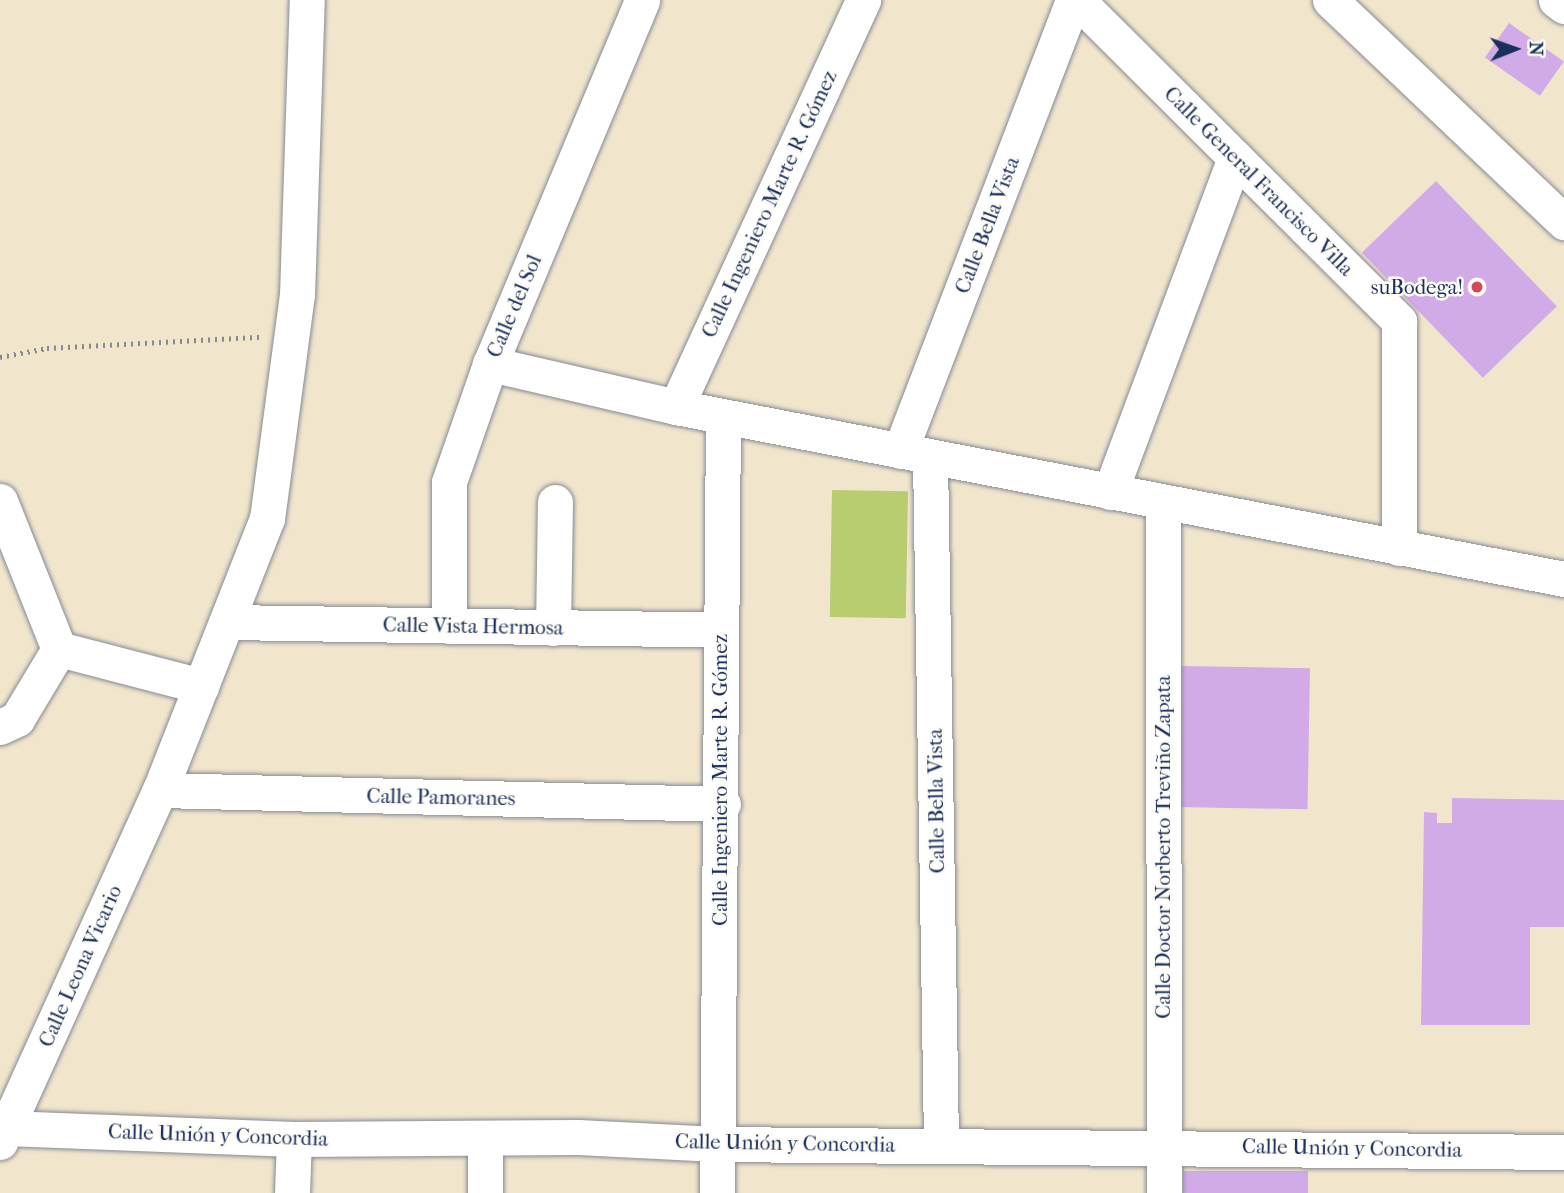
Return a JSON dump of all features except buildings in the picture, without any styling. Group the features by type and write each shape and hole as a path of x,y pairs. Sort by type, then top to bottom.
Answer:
{"street":[{"name":"Calle Leona Vicario","path":"3,1135 160,790 267,519 293,335 307,0"},
{"name":"Calle del Sol","path":"449,626 449,482 490,364 642,0"},
{"name":"Calle Ingeniero Marte R. Gómez","path":"676,407 863,0"},
{"name":"Calle General Francisco Villa","path":"1075,0 1399,321 1399,548"},
{"name":"Calle Bella Vista","path":"941,1146 915,454 1075,0"},
{"path":"1330,0 1564,222"},
{"path":"1556,0 1564,6"},
{"path":"1110,492 1235,158"},
{"path":"490,364 723,417 1564,579"},
{"name":"Calle Ingeniero Marte R. Gómez","path":"717,1193 723,804 719,630 723,417"},
{"path":"0,501 59,649"},
{"path":"553,628 555,502"},
{"name":"Calle Doctor Norberto Treviño Zapata","path":"1163,502 1164,1193"},
{"name":"Calle Vista Hermosa","path":"227,622 719,630"},
{"path":"59,649 201,685"},
{"path":"0,727 17,719 59,649"},
{"name":"Calle Pamoranes","path":"160,790 723,804"},
{"name":"Calle Unión y Concordia","path":"3,1135 941,1146 1164,1144 1564,1152"},
{"path":"292,1193 293,1139"},
{"path":"485,1139 485,1193"}],"path":[{"path":"0,358 47,348 293,335"}],"green space":[{"path":"832,490 908,491 906,618 830,617"}],"place":[{"name":"suBodega!","path":"1477,287"}]}
